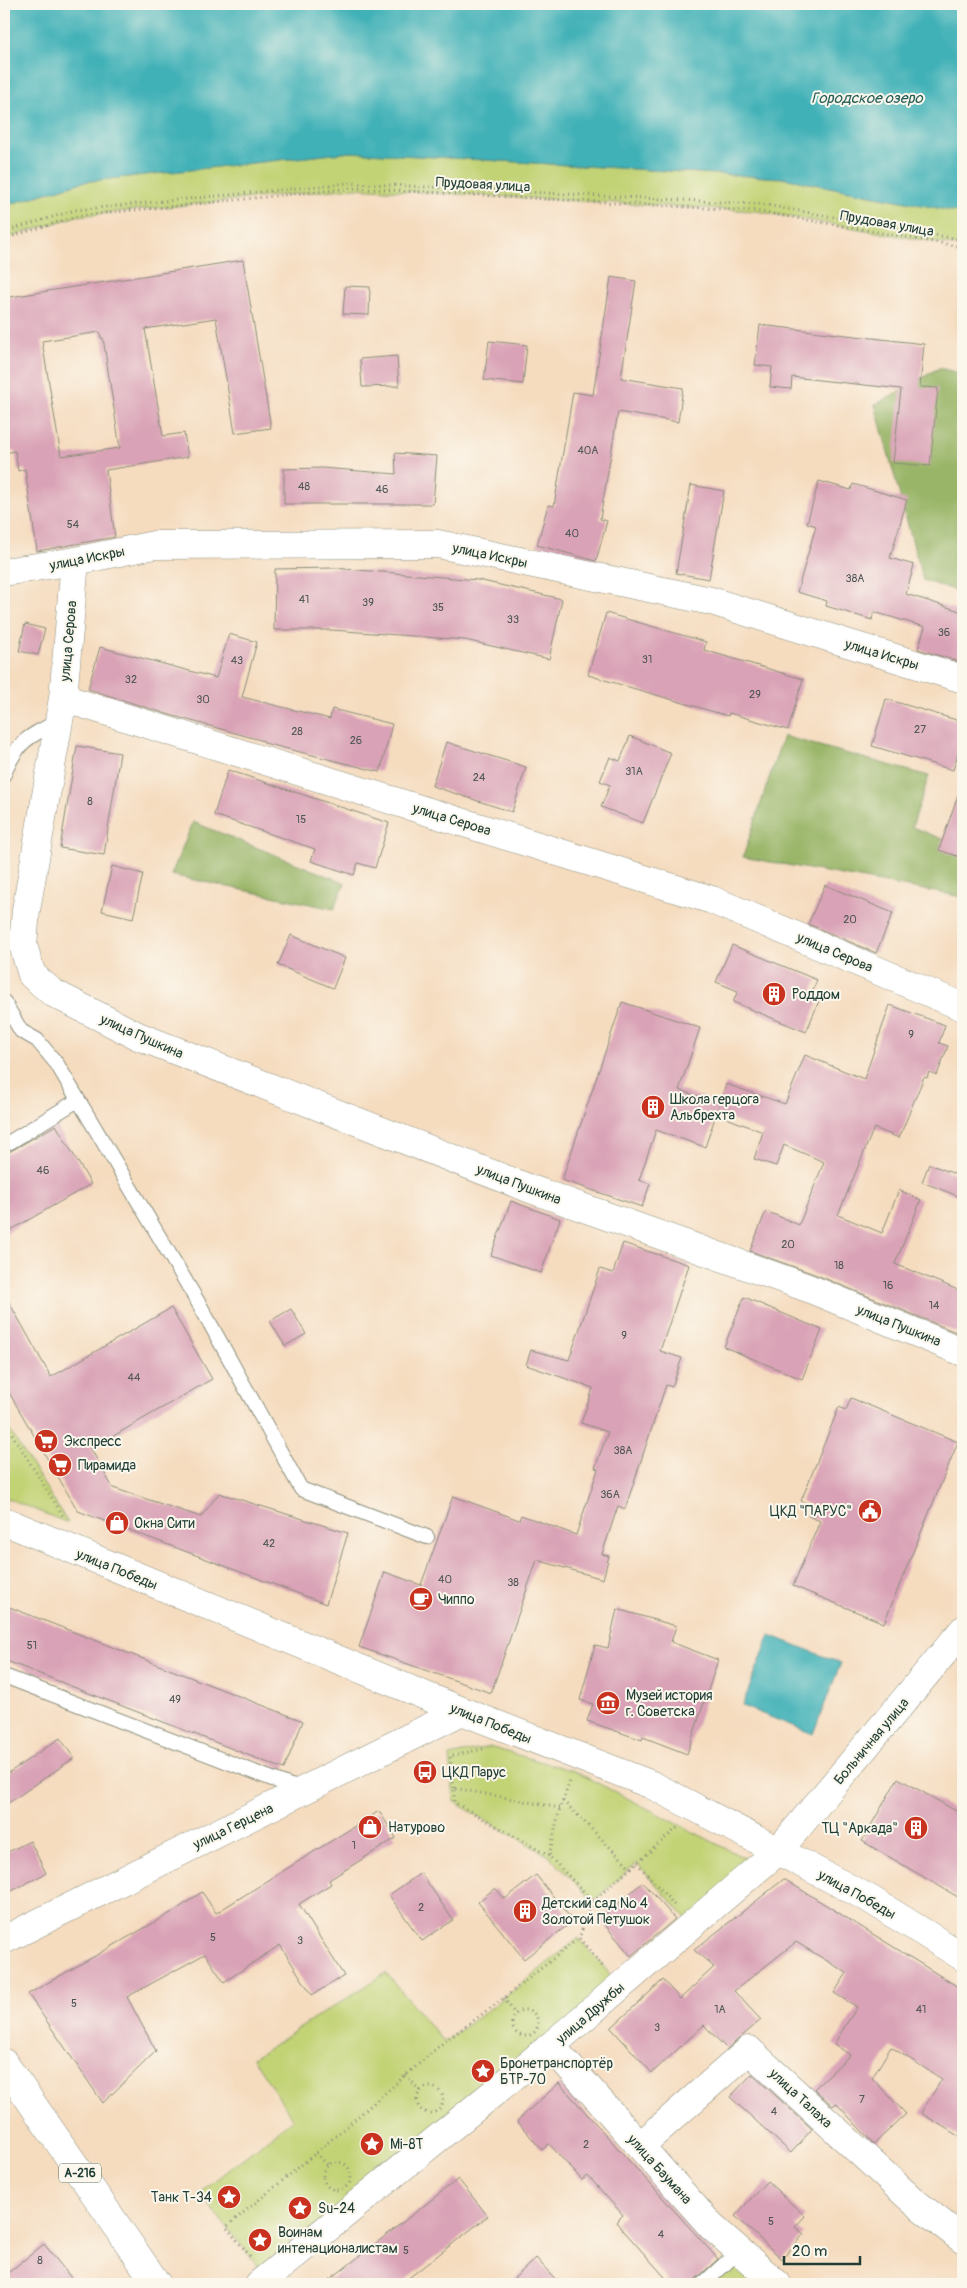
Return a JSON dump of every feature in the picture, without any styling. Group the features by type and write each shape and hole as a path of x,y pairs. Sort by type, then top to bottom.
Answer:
{"street":[{"name":"улица Искры","path":"4,572 74,561 154,545 438,544 711,601 963,679"},
{"name":"улица Серова","path":"74,561 61,709 712,900 963,1007"},
{"name":"улица Пушкина","path":"61,709 26,910 23,946 32,975 53,993 157,1044 528,1188 808,1288 963,1352"},
{"name":"улица Победы","path":"4,1521 462,1711 652,1785 868,1898 963,1957"},
{"name":"Больничная улица","path":"778,1851 963,1630"},
{"name":"улица Герцена","path":"4,1940 462,1711"},
{"name":"улица Дружбы","path":"263,2281 551,2046 778,1851"},
{"name":"улица Баумана","path":"551,2046 712,2227 777,2284"},
{"name":"улица Талаха","path":"640,2146 749,2050 912,2200 963,2240"},
{"name":"А-216","path":"4,2063 157,2284"}],"lane":[{"path":"4,774 10,759 26,737 61,709"},
{"path":"4,1002 21,1031 37,1040 57,1064 202,1310 301,1489 427,1537"},
{"path":"10,1142 78,1100"},
{"path":"4,1676 304,1791"},
{"path":"703,2284 738,2251"}],"path":[{"path":"4,232 76,210 349,183 760,204 963,240"},
{"name":"Прудовая улица","path":"4,239 77,216 354,188 756,211 963,247"},
{"path":"4,1423 68,1523"},
{"path":"488,1747 450,1756 454,1802 549,1856 593,1901"},
{"path":"549,1856 560,1808 580,1758"},
{"path":"454,1788 560,1808"},
{"path":"563,1801 632,1868"},
{"path":"263,2281 226,2227 316,2153 444,2042 504,1998 579,1938 593,1901 680,1825 671,1820"},
{"path":"637,1863 692,1925"},
{"path":"579,1938 620,1986"},
{"path":"504,1998 515,2014 512,2026 516,2034 524,2037 532,2034 538,2023 535,2015 528,2010 519,2011 515,2014"},
{"path":"406,2075 420,2091"},
{"path":"431,2087 439,2090 443,2098 438,2110 431,2112 422,2110 417,2099 420,2091 431,2087"},
{"path":"316,2153 328,2166"},
{"path":"336,2162 347,2167 351,2174 346,2186 338,2190 328,2187 323,2174 328,2166 336,2162"}],"green space":[{"path":"351,152 783,178 963,213 963,247 756,211 353,188 77,216 4,239 4,206 82,182"},
{"path":"939,368 963,374 963,593 923,580 875,405"},
{"path":"783,736 929,776 912,827 963,847 963,897 743,857"},
{"path":"193,822 345,883 334,909 171,875"},
{"path":"4,1421 5,1423 68,1523 4,1497"},
{"path":"489,1747 574,1771 760,1866 692,1925 637,1863 593,1901 549,1856 454,1802 450,1756"},
{"path":"579,1938 620,1986 267,2277 199,2193 293,2119 253,2058 386,1973 444,2042 504,1998"},
{"path":"739,2251 777,2284 703,2284"}],"water":[{"name":"Городское озеро","path":"4,4 963,4 963,213 783,178 351,152 82,182 4,206"},
{"path":"770,1635 841,1663 813,1734 742,1706"}],"building":[{"path":"243,260 271,428 235,433 216,318 145,329 163,436 184,433 188,457 106,470 115,537 37,551 25,469 18,471 15,451 4,453 4,298","holes":["100,332 101,338 103,338 120,448 61,456 42,341"]},
{"path":"611,277 636,281 621,378 683,388 678,422 618,412 600,519 607,521 596,561 537,545 548,505 554,506 573,392 593,395"},
{"path":"345,286 370,287 369,315 343,314"},
{"path":"760,325 924,344 920,387 938,388 930,466 893,463 901,389 792,377 791,389 770,387 772,367 755,365"},
{"path":"489,341 527,345 523,384 484,380"},
{"path":"397,356 399,386 362,387 360,359"},
{"path":"395,453 437,456 433,504 284,504 284,469 322,468 396,474"},
{"path":"819,481 851,490 853,484 907,500 890,558 914,565 906,594 963,612 963,663 918,649 925,627 874,612 872,620 826,606 827,601 797,592 816,526 807,523"},
{"path":"691,485 724,491 709,579 676,573"},
{"path":"334,568 478,580 562,599 549,659 465,640 332,630 274,630 275,569"},
{"path":"606,613 706,642 704,650 803,679 788,730 729,713 728,716 588,675"},
{"path":"25,624 45,629 38,655 19,651"},
{"path":"229,634 257,642 242,697 330,719 332,709 392,724 380,772 264,743 264,741 170,715 88,689 100,647 216,678"},
{"path":"886,699 963,722 963,737 953,770 872,746"},
{"path":"630,736 671,753 643,823 601,807 610,785 600,781 610,757 620,761"},
{"path":"446,742 526,767 512,812 432,786"},
{"path":"77,746 120,753 104,855 60,848"},
{"path":"228,770 389,823 375,868 358,863 354,875 311,861 315,849 214,815"},
{"path":"960,789 963,790 963,858 939,850"},
{"path":"112,866 143,874 133,918 102,911"},
{"path":"825,885 893,913 876,953 808,924"},
{"path":"291,935 345,958 333,988 278,965"},
{"name":"Роддом","path":"732,945 817,980 810,997 819,1001 806,1032 733,1002 738,991 716,982"},
{"name":"Школа герцога Альбрехта","path":"622,1002 700,1028 679,1090 720,1103 705,1147 656,1130 639,1180 650,1184 642,1207 562,1180"},
{"path":"890,1005 945,1025 939,1043 948,1046 937,1075 929,1072 927,1078 924,1077 899,1138 874,1128 838,1215 882,1233 899,1190 921,1200 895,1264 963,1292 963,1335 814,1274 750,1251 766,1211 799,1225 824,1162 784,1145 776,1166 754,1159 763,1132 716,1114 726,1084 785,1104 805,1055 864,1079"},
{"path":"56,1125 91,1184 4,1234 4,1155"},
{"path":"929,1164 963,1177 963,1198 922,1182"},
{"path":"511,1201 560,1219 541,1273 491,1255"},
{"path":"623,1243 689,1265 660,1351 682,1358 672,1387 666,1385 625,1509 618,1506 602,1554 609,1556 603,1579 537,1560 491,1693 359,1647 385,1572 421,1585 453,1496 519,1520 521,1515 576,1535 598,1469 595,1468 608,1432 581,1423 593,1388 526,1365 531,1350 569,1360 600,1269 613,1273"},
{"path":"4,1293 51,1377 171,1308 212,1379 91,1449 113,1488 201,1517 219,1493 348,1533 326,1604 78,1511 4,1384"},
{"path":"744,1297 822,1330 802,1379 724,1347"},
{"path":"291,1309 306,1334 285,1346 270,1321"},
{"name":"ЦКД \"ПАРУС\"","path":"851,1398 958,1442 884,1623 793,1586 820,1521 808,1516 812,1506 801,1501 839,1407 846,1410"},
{"path":"4,1605 303,1721 284,1769 4,1660"},
{"path":"617,1609 676,1626 671,1642 718,1660 687,1754 643,1737 642,1740 587,1721 593,1704 580,1700 595,1645 608,1648"},
{"path":"60,1738 74,1758 4,1806 4,1776"},
{"name":"ТЦ \"Аркада\"","path":"898,1778 963,1815 963,1900 862,1841"},
{"path":"379,1811 396,1838 329,1880 331,1884 299,1904 344,1976 312,1995 280,1945 224,1982 205,1954 127,1997 156,2051 103,2103 28,1994 176,1910 202,1892 216,1913"},
{"path":"30,1841 46,1873 4,1895 4,1854"},
{"path":"421,1873 453,1920 422,1941 389,1895"},
{"name":"Детский сад № 4 Золотой Петушок","path":"536,1875 573,1921 524,1959 478,1902 495,1888 505,1899"},
{"path":"784,1879 963,1990 963,2139 921,2113 942,2079 891,2047 872,2078 906,2114 874,2144 836,2103 833,2106 814,2089 850,2055 834,2044 857,2007 834,1993 847,1973 796,1942 734,1991 761,2020 727,2049 704,2025 652,2073 611,2028 663,1980 680,1999 714,1967 694,1950"},
{"path":"643,1882 675,1919 631,1956 600,1919"},
{"path":"752,2074 812,2129 791,2153 730,2097"},
{"path":"559,2083 718,2259 697,2278 694,2284 671,2284 616,2222 623,2215 588,2176 582,2180 549,2144 542,2150 517,2121"},
{"path":"458,2179 488,2216 401,2284 324,2284"},
{"path":"767,2181 805,2216 795,2227 804,2234 782,2259 735,2216"},
{"path":"44,2244 76,2284 4,2284 4,2276"},
{"path":"536,2258 560,2284 508,2284"}],"place":[{"name":"Роддом","path":"774,994"},
{"name":"Школа герцога Альбрехта","path":"653,1107"},
{"name":"Экспресс","path":"46,1441"},
{"name":"Пирамида","path":"60,1465"},
{"name":"ЦКД \"ПАРУС\"","path":"870,1511"},
{"name":"Окна Сити","path":"117,1523"},
{"name":"Чиппо","path":"421,1599"},
{"name":"Музей история г. Советска","path":"608,1703"},
{"name":"ЦКД Парус","path":"425,1772"},
{"name":"Натурово","path":"370,1827"},
{"name":"ТЦ \"Аркада\"","path":"916,1828"},
{"name":"Детский сад № 4 Золотой Петушок","path":"525,1911"},
{"name":"Бронетранспортёр БТР-70","path":"483,2071"},
{"name":"Mi-8T","path":"372,2144"},
{"name":"Танк Т-34","path":"229,2197"},
{"name":"Su-24","path":"300,2208"},
{"name":"Воинам интенационалистам","path":"260,2240"}]}
